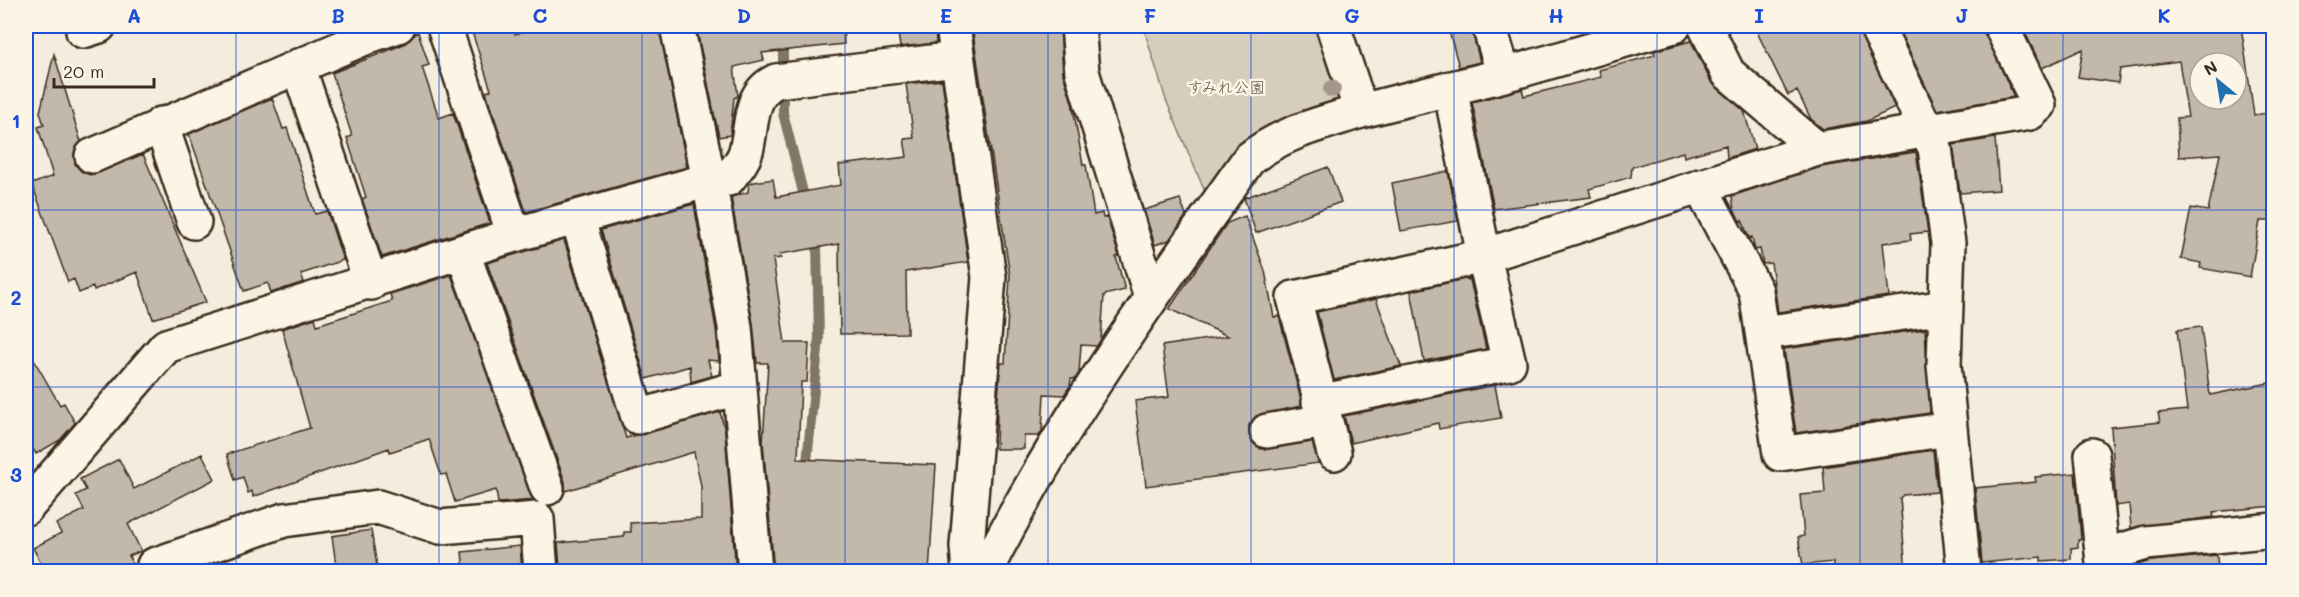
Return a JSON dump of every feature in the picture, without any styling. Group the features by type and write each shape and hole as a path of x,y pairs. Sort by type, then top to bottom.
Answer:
{"street":[{"path":"92,156 161,124 398,26"},
{"path":"444,26 514,236"},
{"path":"676,26 709,180 735,327 755,572"},
{"path":"953,26 988,277 968,546 969,572"},
{"path":"1078,26 1082,72 1152,297"},
{"path":"1333,26 1361,111"},
{"path":"1489,26 1504,75"},
{"path":"985,572 1019,503 1152,297 1249,159 1270,142 1361,111 1504,75 1674,26"},
{"path":"1705,26 1728,73 1816,149"},
{"path":"1876,26 1935,148 1948,243 1944,365 1964,572"},
{"path":"1334,453 1294,298 1484,256 1816,149 2030,113 2039,105 2001,26"},
{"path":"26,508 166,346 577,217 709,180 728,179 741,164 746,152 754,107 761,90 784,80 956,59"},
{"path":"298,66 371,283"},
{"path":"1267,430 1322,411 1509,363 1484,256 1450,88"},
{"path":"161,124 194,222"},
{"path":"1700,186 1756,291 1780,454 1950,429"},
{"path":"577,217 638,417 740,387"},
{"path":"463,253 547,488"},
{"path":"1763,333 1946,306"},
{"path":"2092,454 2103,564 2146,543 2274,530"},
{"path":"155,568 284,520 378,507 440,527 537,519 541,572"}],"green space":[{"name":"すみれ公園","path":"1143,26 1319,26 1343,100 1206,194 1166,100"}],"building":[{"path":"494,26 513,26 515,34 542,26 659,26 687,167 526,212 486,92 491,90 472,32"},
{"path":"696,26 843,26 844,44 762,53 764,60 734,67 738,96 734,98 730,135 719,137"},
{"path":"897,26 935,26 936,43 900,47"},
{"path":"972,26 1060,26 1063,74 1072,102 1083,165 1086,165 1094,215 1102,213 1103,218 1107,217 1119,256 1116,257 1125,290 1104,295 1101,339 1097,346 1081,345 1079,373 1075,379 1071,379 1070,386 1064,395 1044,394 1042,431 1039,436 1024,436 1024,449 996,449 997,409 1001,363 1005,363 1010,276"},
{"path":"1471,26 1480,62 1459,67 1449,31"},
{"path":"1754,26 1857,26 1895,108 1867,121 1823,129 1811,119 1797,91 1788,95"},
{"path":"1897,26 1982,26 2014,97 1937,110"},
{"path":"2022,26 2241,26 2245,51 2188,51 2188,111 2248,111 2248,74 2254,115 2274,112 2274,221 2260,221 2250,277 2200,268 2201,263 2181,259 2191,208 2208,211 2220,154 2179,157 2177,118 2188,117 2179,61 2120,69 2118,83 2078,77 2083,49 2042,68"},
{"path":"418,32 429,65 422,67 439,118 453,113 490,223 382,257 362,199 366,197 347,138 352,136 332,73 404,44"},
{"path":"1691,41 1711,82 1744,111 1755,149 1727,158 1726,145 1684,157 1683,152 1632,167 1631,177 1589,189 1591,197 1494,209 1472,102 1522,89 1524,96 1601,77 1599,70 1655,55 1654,51"},
{"path":"54,54 81,142 74,153 75,164 81,171 90,175 143,154 206,302 153,319 137,272 94,290 93,287 79,293 74,279 68,282 32,184 53,176 38,127 44,125 40,112"},
{"path":"942,80 968,262 906,272 907,333 840,334 839,244 780,254 781,258 773,259 785,343 809,343 807,382 801,382 798,459 936,465 929,572 774,572 763,442 768,363 757,363 753,324 731,197 748,192 749,183 773,179 776,197 841,185 839,165 907,157 904,139 914,138 906,84"},
{"path":"272,98 283,129 287,128 315,214 327,211 343,260 301,274 304,282 271,293 268,283 244,291 189,134"},
{"path":"1995,138 1999,190 1960,193 1953,145"},
{"path":"1916,152 1928,232 1910,234 1911,240 1883,243 1889,296 1778,312 1771,263 1763,264 1760,249 1755,250 1752,237 1749,238 1742,220 1740,221 1734,209 1732,196 1821,167"},
{"path":"1328,167 1341,202 1256,233 1244,198"},
{"path":"1448,171 1458,221 1401,231 1392,183"},
{"path":"1180,199 1186,216 1169,240 1155,245 1144,210"},
{"path":"694,204 716,329 719,361 708,360 712,376 691,382 690,366 646,379 601,230"},
{"path":"1245,216 1265,271 1274,317 1279,316 1301,400 1301,406 1256,416 1249,425 1249,435 1253,443 1261,449 1312,442 1319,463 1146,486 1135,401 1169,397 1162,346 1228,336 1169,309 1227,223"},
{"path":"564,240 626,438 720,412 725,431 736,572 626,572 626,566 579,570 579,567 560,568 558,543 624,537 624,532 631,532 630,523 701,519 701,486 694,452 565,491 565,482 487,263"},
{"path":"451,275 534,500 498,503 496,490 455,502 446,474 441,475 429,439 390,452 389,448 253,497 252,491 248,493 243,477 235,480 227,454 310,428 282,329 315,318 317,325 392,301 390,294"},
{"path":"1465,279 1470,280 1486,349 1424,361 1411,291"},
{"path":"1376,299 1401,366 1334,380 1317,312"},
{"path":"2201,327 2210,395 2274,382 2274,506 2213,512 2214,517 2131,528 2129,504 2116,506 2111,427 2160,422 2158,413 2187,410 2177,330"},
{"path":"1925,329 1930,413 1796,433 1784,349"},
{"path":"26,346 60,405 64,403 75,423 60,440 36,454 26,436"},
{"path":"1495,385 1501,418 1439,429 1438,423 1351,443 1344,416"},
{"path":"1933,450 1937,492 1903,495 1900,498 1906,572 1833,572 1833,562 1803,565 1798,537 1804,536 1800,495 1825,493 1823,467"},
{"path":"202,454 215,479 128,524 141,551 129,556 132,563 115,572 46,572 33,548 61,533 56,524 84,510 76,495 86,490 80,479 119,459 134,489"},
{"path":"2075,473 2081,539 2078,540 2078,547 2071,548 2071,559 2041,561 2041,557 1982,563 1975,488 2036,482 2035,477"},
{"path":"371,530 378,572 337,572 332,536"},
{"path":"520,546 522,571 464,572 462,552"},
{"path":"2217,555 2218,572 2135,572 2134,566 2150,561"}],"waterway":[{"path":"775,26 783,49 783,113 806,204"},
{"path":"806,472 819,338 817,246 814,234"}]}
